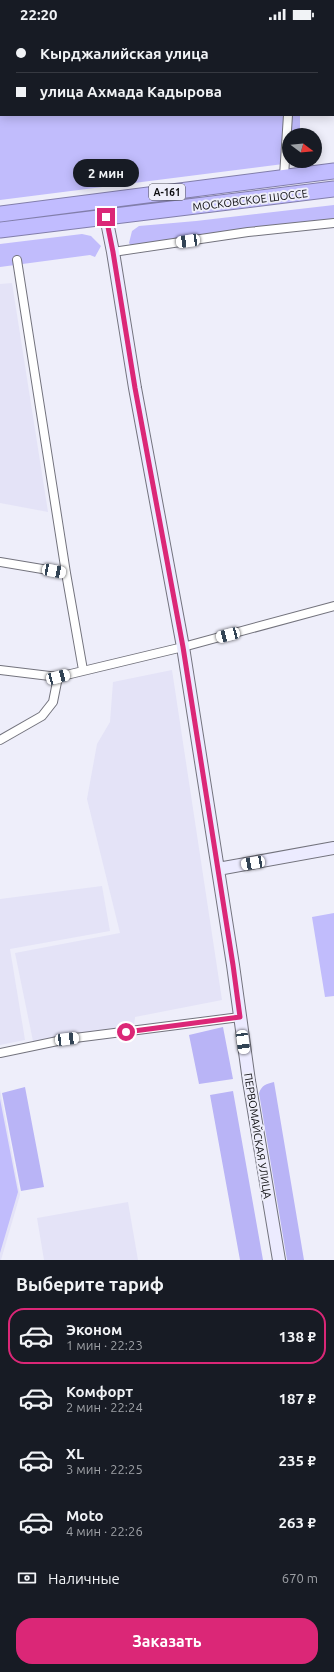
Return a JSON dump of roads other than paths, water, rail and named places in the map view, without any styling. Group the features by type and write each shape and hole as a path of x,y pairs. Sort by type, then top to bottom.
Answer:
{"highway":[{"name":"МОСКОВСКОЕ ШОССЕ","path":"0,214 284,176 334,171"},
{"name":"МОСКОВСКОЕ ШОССЕ","path":"0,230 334,189"}],"street":[{"path":"284,176 288,116"},
{"name":"ПЕРВОМАЙСКАЯ УЛИЦА","path":"106,217 135,388 183,647 233,965 249,1081 278,1260"},
{"path":"113,252 248,232 334,223"},
{"path":"17,260 66,573 83,670"},
{"path":"0,562 66,573"},
{"path":"0,670 58,677 183,647 334,606"},
{"path":"0,740 42,716 53,702 58,677"},
{"path":"218,869 334,848"},
{"path":"0,1053 67,1039 240,1017"}]}
